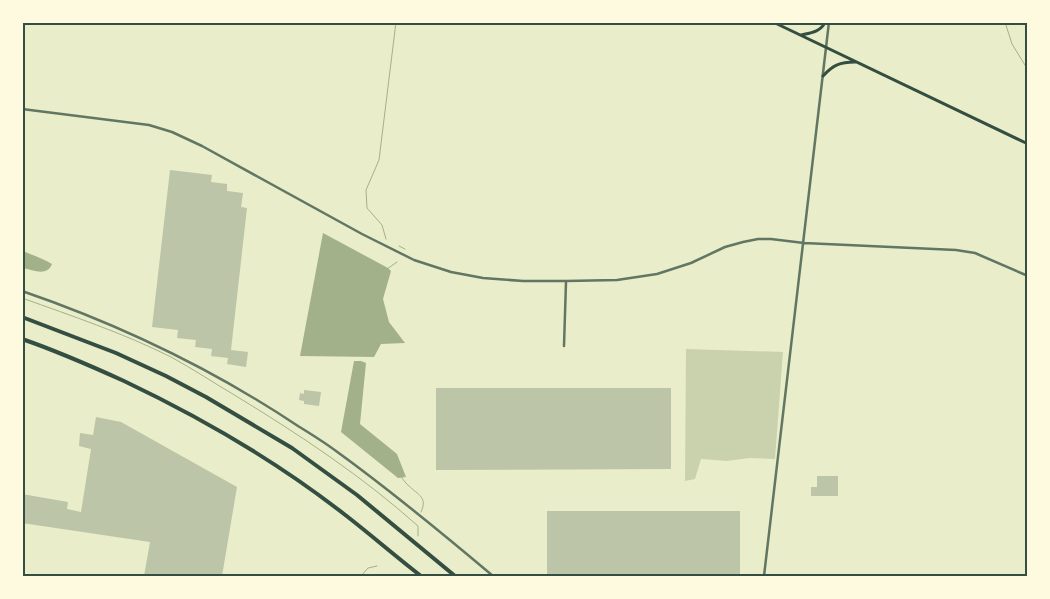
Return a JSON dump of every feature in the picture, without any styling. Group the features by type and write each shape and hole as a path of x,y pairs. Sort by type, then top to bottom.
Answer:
{"highway":[{"path":"22,317 116,353 166,376 206,397 292,448 357,494 456,576"},
{"path":"22,339 59,353 157,397 244,445 344,514 421,576"}],"main road":[{"path":"773,22 1028,144"},
{"path":"800,35 814,33 827,22"},
{"path":"823,76 834,66 858,62"}],"street":[{"path":"764,576 823,76 827,22"},
{"path":"22,109 148,125 184,137 362,234 414,260 451,272 482,278 566,282 617,280 657,274 691,263 725,247 758,239 956,250 975,253 1028,276"},
{"path":"564,346 566,282"},
{"path":"22,291 122,329 181,356 266,405 335,450 402,501 493,576"}],"shaded area":[{"path":"323,233 391,271 383,299 389,322 405,343 381,344 374,357 300,356"},
{"path":"23,251 52,264 50,268 43,272 23,268"},
{"path":"686,349 783,352 775,459 749,458 727,461 701,459 695,479 685,481"},
{"path":"354,361 366,363 360,424 397,454 406,477 398,478 341,432"}],"building":[{"path":"170,170 212,175 211,182 227,184 227,191 243,193 241,207 247,208 231,350 248,352 246,367 227,364 228,358 211,356 212,349 195,347 196,340 177,338 178,330 152,327"},
{"path":"436,388 671,388 671,469 436,470"},
{"path":"304,390 321,392 319,406 304,404 304,401 299,400 300,393 304,394"},
{"path":"96,417 121,422 237,487 222,576 144,576 150,542 22,523 22,494 68,502 67,509 81,512 91,449 79,446 80,433 93,435"},
{"path":"817,476 838,476 838,496 811,496 811,487 817,487"},
{"path":"547,511 740,511 740,576 547,576"}],"waterway":[{"path":"386,239 382,225 367,208 366,190 379,160 396,22"},
{"path":"1005,22 1012,44 1028,70"},
{"path":"399,246 405,249"},
{"path":"387,269 397,262"},
{"path":"22,298 134,340 171,357 195,371 284,426 353,473 418,526 418,536"},
{"path":"401,477 423,500 421,512"},
{"path":"361,576 368,568 377,566"}]}
